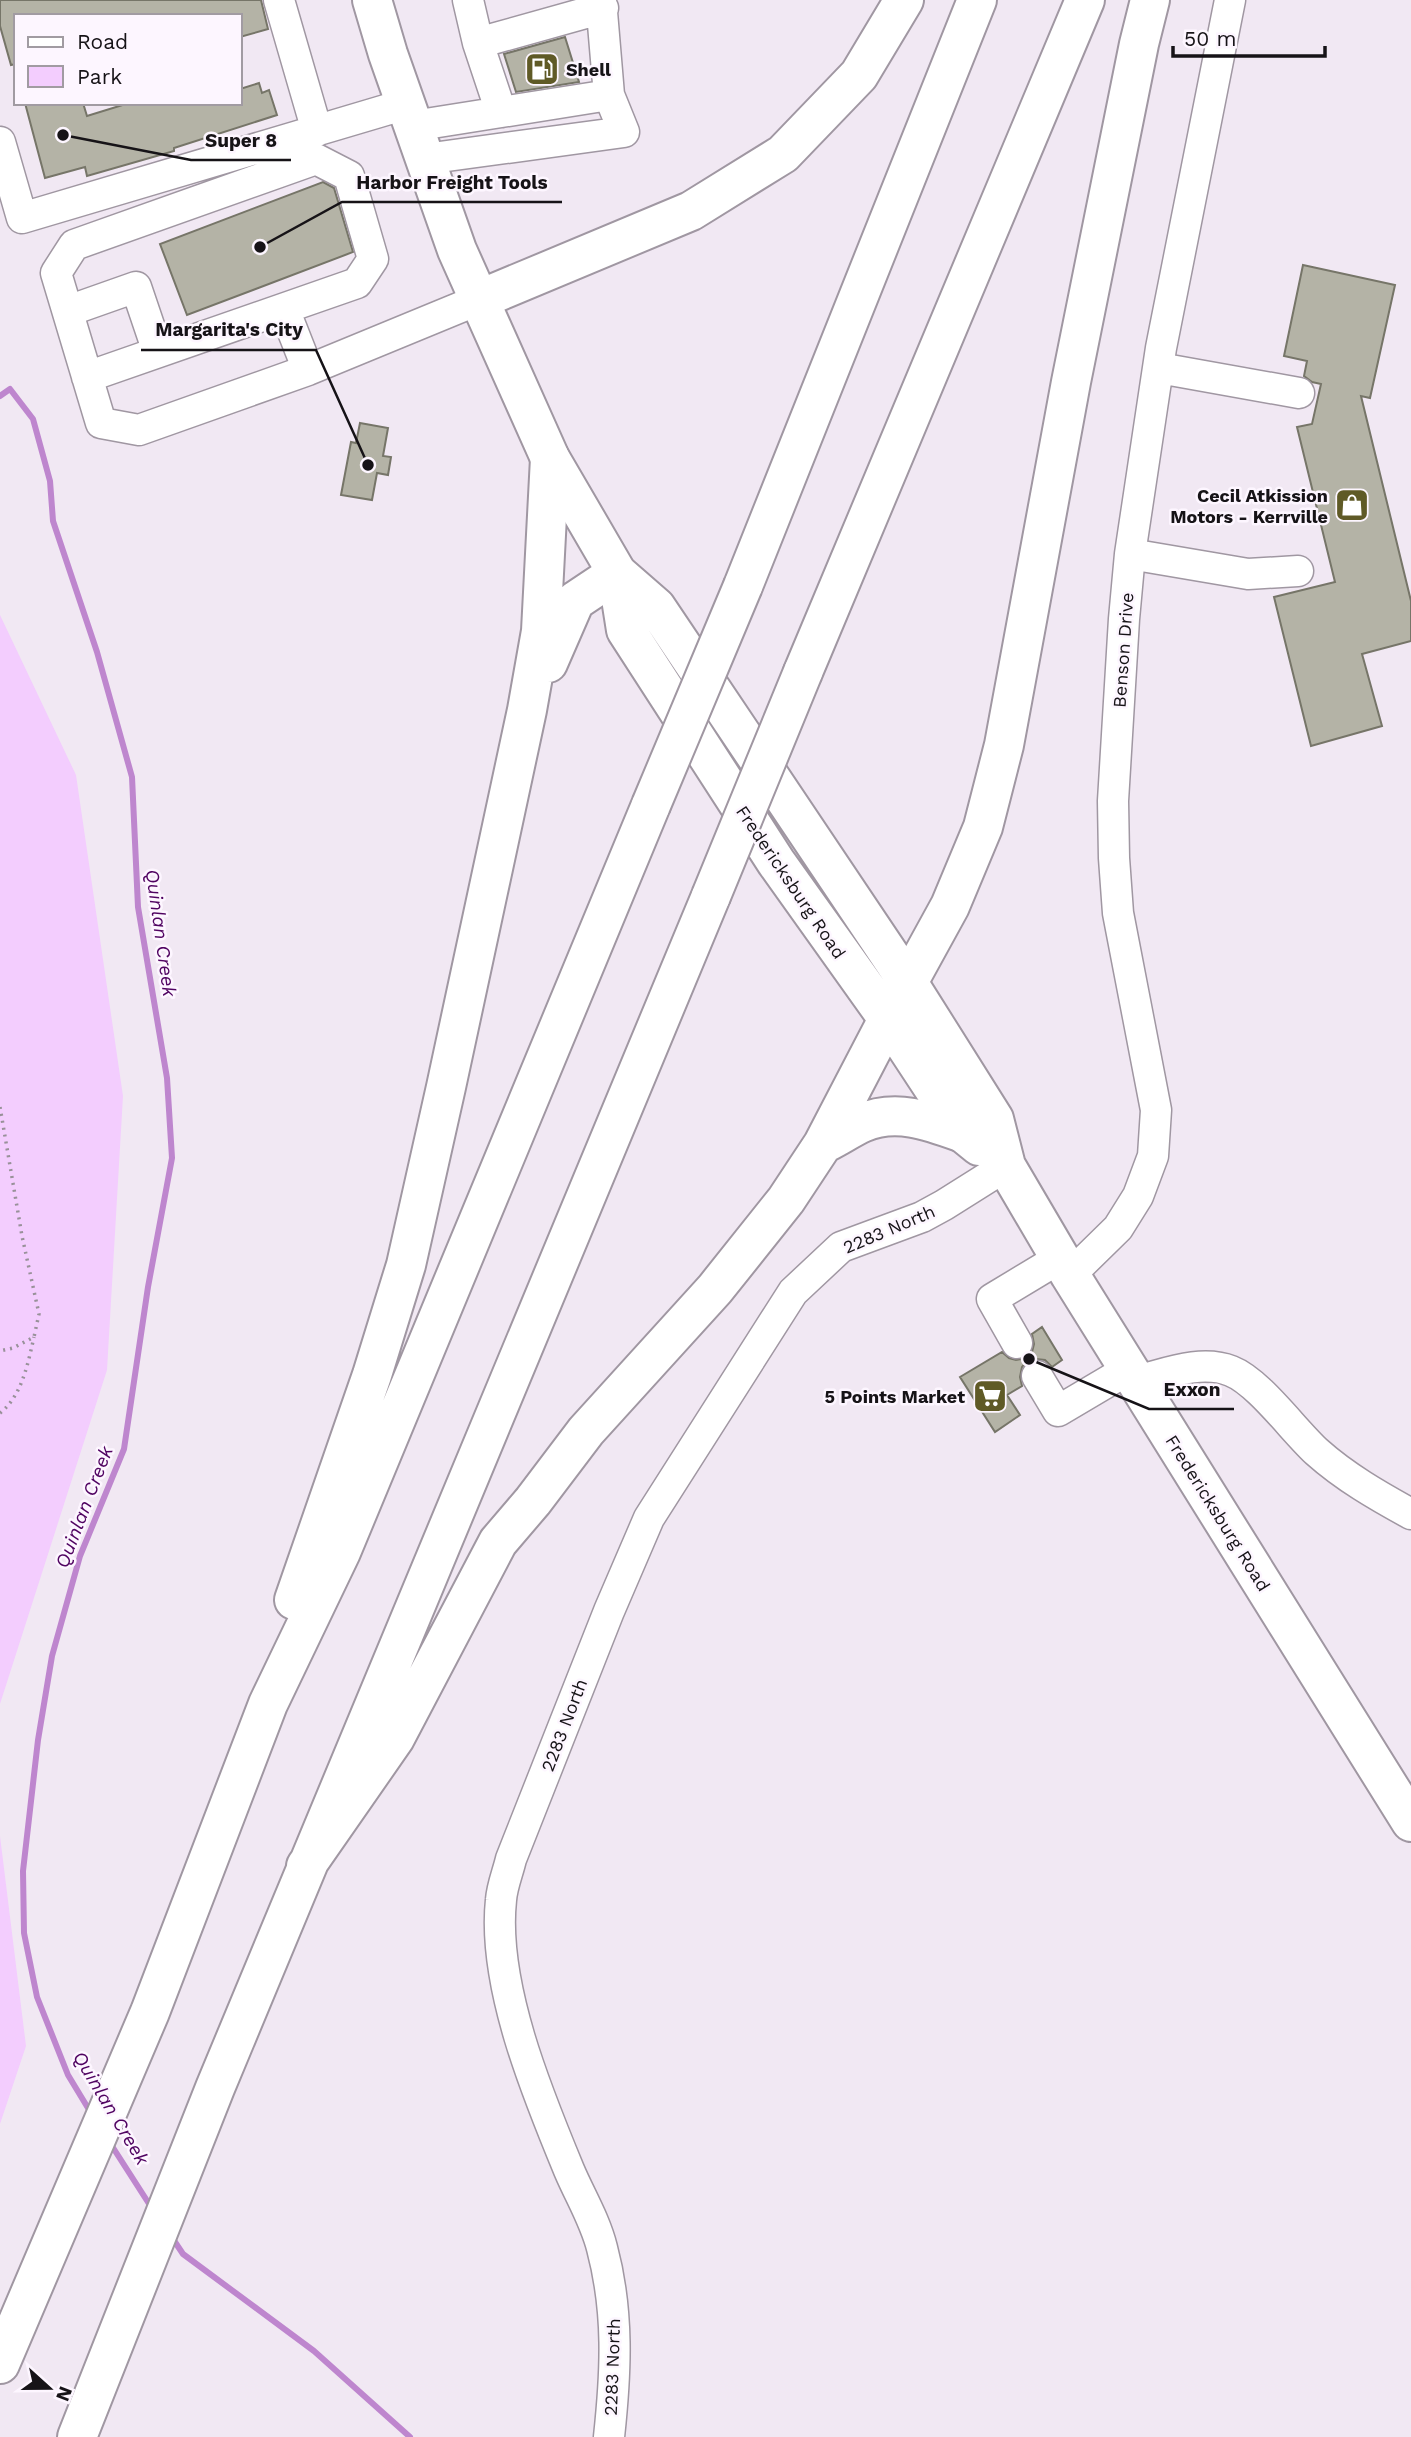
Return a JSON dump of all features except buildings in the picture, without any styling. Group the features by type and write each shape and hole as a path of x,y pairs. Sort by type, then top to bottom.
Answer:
{"main road":[{"name":"Fredericksburg Road","path":"372,0 457,250 550,458 617,573 656,607 909,984 994,1119 1006,1166 1065,1267 1411,1822"},
{"path":"478,300 691,211 783,154 859,75 904,0"},
{"path":"0,2364 150,2012 268,1704 341,1552 743,586 977,0"},
{"path":"76,2437 306,1866 1085,0"},
{"path":"306,1866 395,1738 498,1542 586,1431 715,1289 786,1200 823,1144 950,906 983,827 1004,745 1071,382 1150,0"},
{"path":"268,1704 293,1604 372,1375 406,1265 527,710 541,631 550,458"},
{"name":"Fredericksburg Road","path":"617,573 626,630 776,862 888,1019 963,1133 1006,1166"},
{"path":"527,710 575,601 617,573"},
{"path":"823,1144 862,1123 884,1116 920,1118 963,1133"}],"street":[{"path":"279,0 317,131"},
{"path":"468,0 478,43 501,112"},
{"name":"Benson Drive","path":"1017,1343 992,1298 1065,1267 1118,1228 1138,1196 1153,1156 1156,1110 1118,913 1113,802 1130,554 1158,368 1230,0"},
{"path":"0,142 22,218 317,131 624,132 608,95 602,4 478,43"},
{"path":"415,130 501,112 608,95"},
{"path":"87,377 357,283 373,258 349,176 316,159 75,245 57,274 87,377 101,423 139,430 308,370 478,300"},
{"path":"68,311 136,287 158,352"},
{"path":"284,309 308,370"},
{"path":"1158,368 1299,393"},
{"path":"1130,554 1248,574 1298,571"},
{"name":"2283 North","path":"609,2437 616,2364 614,2303 596,2230 537,2088 511,2004 500,1939 501,1898 511,1859 609,1611 649,1518 793,1292 841,1247 922,1217 1006,1166"},
{"path":"1037,1376 1058,1411 1132,1375 1206,1367 1231,1371 1251,1383 1300,1436 1328,1461 1371,1492 1411,1514"}],"path":[{"path":"0,1107 22,1236 39,1314 28,1364 12,1403 0,1413"},
{"path":"0,1351 13,1348 34,1337"}],"green space":[{"path":"0,615 76,775 123,1096 107,1370 0,1704"},
{"path":"0,1836 26,2046 0,2124"}],"waterway":[{"name":"Quinlan Creek","path":"0,396 10,389 33,419 50,481 53,521 97,652 132,777 138,907 167,1078 172,1158 148,1287 124,1449 80,1556 52,1656 38,1740 23,1871 24,1933 37,1997 68,2075 91,2113"},
{"name":"Quinlan Creek","path":"110,2143 153,2210"},
{"name":"Quinlan Creek","path":"171,2236 183,2254 314,2351 410,2437"}],"place":[{"name":"Shell","path":"542,69"},
{"name":"Super 8","path":"63,135"},
{"name":"Harbor Freight Tools","path":"260,247"},
{"name":"Margarita's City","path":"368,465"},
{"name":"Cecil Atkission Motors - Kerrville","path":"1352,505"},
{"name":"Exxon","path":"1029,1359"},
{"name":"5 Points Market","path":"990,1396"}]}
